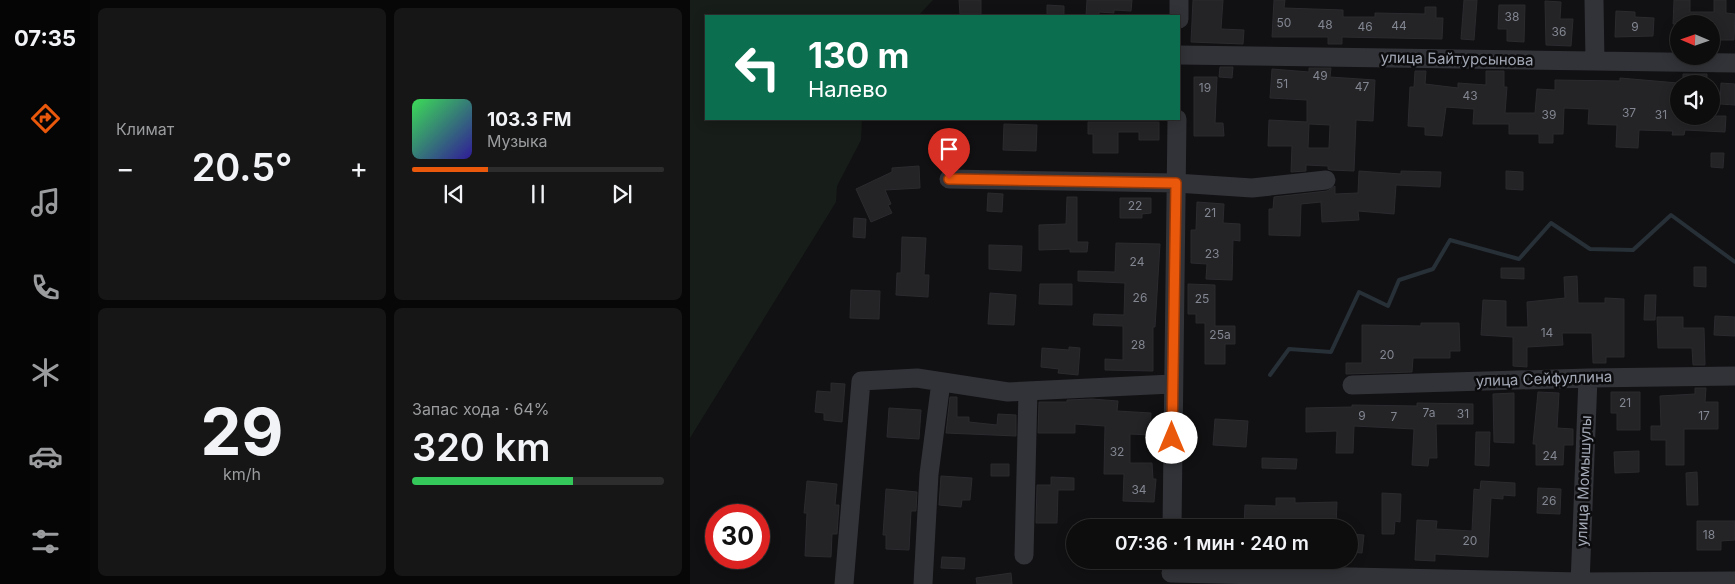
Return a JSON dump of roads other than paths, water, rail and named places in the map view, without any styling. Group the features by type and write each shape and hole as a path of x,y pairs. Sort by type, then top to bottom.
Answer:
{"street":[{"path":"1179,0 1179,15"},
{"path":"1594,0 1595,61"},
{"name":"улица Байтурсынова","path":"1180,55 1735,63"},
{"path":"1172,519 1172,384 1177,120"},
{"path":"949,179 1176,183 1252,188 1326,180"},
{"name":"улица Сейфуллина","path":"1352,385 1735,376"},
{"path":"844,584 861,381 917,378 1008,392 1172,384"},
{"name":"улица Момышулы","path":"1580,583 1588,378"},
{"path":"923,584 929,474 940,382"},
{"path":"1024,555 1028,391"},
{"path":"1171,572 1580,583 1735,580"}],"waterway":[{"path":"1270,375 1289,349 1331,352 1359,292 1388,306 1399,280 1433,269 1450,240 1519,259 1551,223 1590,249 1633,250 1671,215 1735,262"}]}
